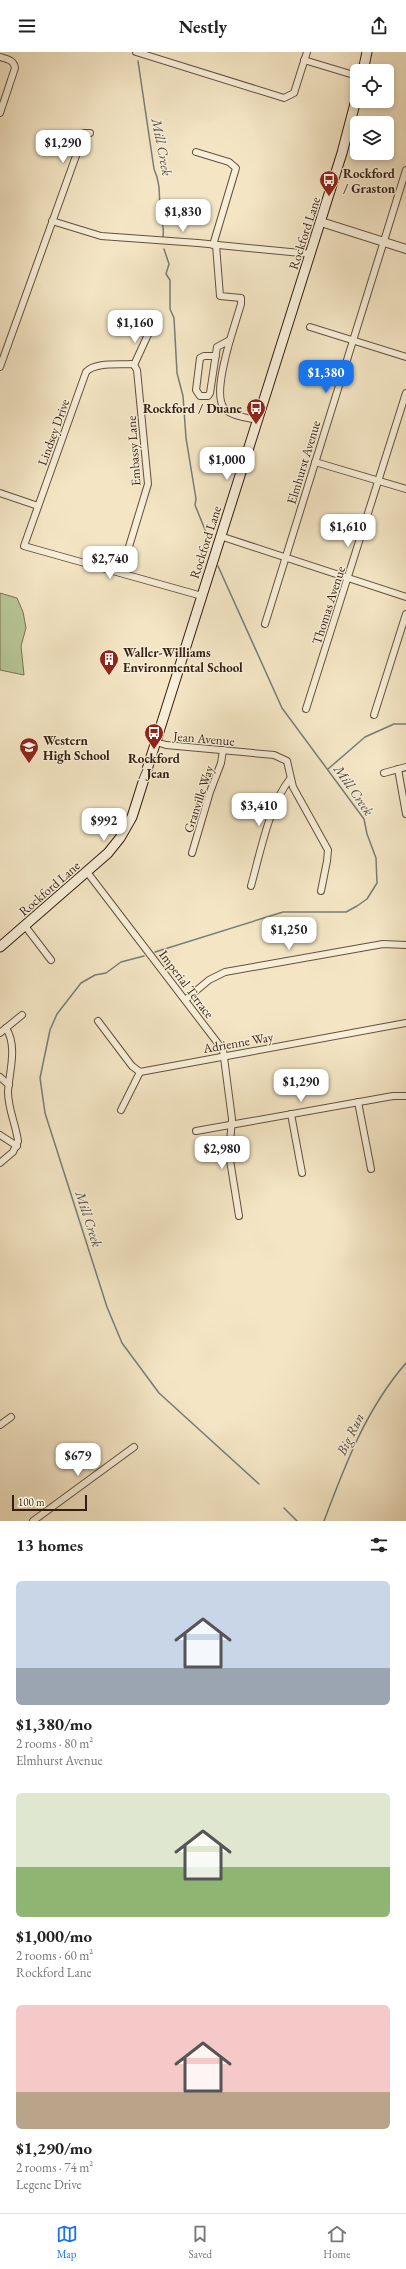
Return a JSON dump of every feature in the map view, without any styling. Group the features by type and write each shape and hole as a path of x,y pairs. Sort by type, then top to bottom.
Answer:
{"main road":[{"path":"364,64 367,52"},
{"name":"Rockford Lane","path":"0,947 108,853 127,828 136,806 220,536 311,254 342,153 354,108"}],"street":[{"path":"136,52 284,98 294,93 307,52"},
{"path":"0,57 10,60 16,68 0,113"},
{"path":"304,60 350,74"},
{"path":"0,367 84,133 90,133"},
{"path":"196,152 229,162 236,168 214,245 220,296 241,298 224,360 220,397 221,404 226,410 257,420"},
{"name":"Elmhurst Avenue","path":"265,624 284,558 406,170"},
{"path":"52,221 101,236 311,254"},
{"path":"321,222 406,249"},
{"path":"310,327 406,357"},
{"path":"134,365 151,328"},
{"path":"216,356 204,356 200,358 196,390 200,396 208,396 210,393 216,356 217,347 230,340"},
{"name":"Lindsey Drive","path":"121,574 24,546 86,372 91,368 131,364 134,365"},
{"name":"Embassy Lane","path":"121,574 148,484 138,370 134,365"},
{"name":"Thomas Avenue","path":"306,709 406,393"},
{"path":"314,462 406,489"},
{"path":"0,493 38,506"},
{"path":"220,536 406,597"},
{"path":"121,574 202,596"},
{"path":"374,715 406,614"},
{"name":"Jean Avenue","path":"156,742 166,745 251,753 283,758 288,764 290,779"},
{"name":"Granville Way","path":"192,853 210,792 221,763 223,750"},
{"path":"384,773 406,767"},
{"path":"398,769 406,814"},
{"path":"251,886 272,815 284,786 290,779 328,850 321,891"},
{"name":"Imperial Terrace","path":"87,872 220,1045 224,1056 230,1091 232,1124 229,1154 239,1216"},
{"path":"25,926 51,960"},
{"path":"185,1000 209,980 225,972 383,944 406,945"},
{"path":"0,1033 22,1015"},
{"path":"98,1021 132,1066 140,1072 121,1110"},
{"name":"Adrienne Way","path":"140,1072 406,1023"},
{"path":"0,1163 17,1146 18,1135 8,1098 12,1050 10,1036 6,1028"},
{"path":"0,1077 9,1084"},
{"path":"196,1131 358,1102 406,1096"},
{"path":"358,1102 371,1169"},
{"path":"291,1114 302,1173"},
{"path":"0,1134 17,1146"},
{"path":"0,1425 11,1417"},
{"path":"33,1521 134,1447"}],"green space":[{"path":"0,593 17,598 23,612 26,628 21,646 24,675 0,670"}],"waterway":[{"name":"Mill Creek","path":"138,61 154,169 159,185 160,216 163,237"},
{"name":"Mill Creek","path":"164,249 169,264 166,274 170,280 170,309 174,318 177,373 183,396 186,438 196,499 195,505 210,542"},
{"name":"Mill Creek","path":"155,952 283,912 346,912 367,899 377,883 376,858 367,834 364,819 282,708 218,566"},
{"path":"328,769 365,737 394,724 406,724"},
{"name":"Mill Creek","path":"144,956 121,962 106,973 95,975 81,983 57,1014 50,1030 40,1078 45,1113 107,1307 122,1343 159,1393 259,1484"},
{"name":"Big Run","path":"324,1521 340,1479 368,1418 379,1399 406,1363"},
{"name":"Mill Creek","path":"284,1508 297,1521"}],"place":[{"name":"Rockford / Graston","path":"329,197"},
{"name":"Rockford / Duane","path":"256,425"},
{"name":"Waller-Williams Environmental School","path":"109,676"},
{"name":"Rockford / Jean","path":"154,750"},
{"name":"Western High School","path":"29,764"}]}
